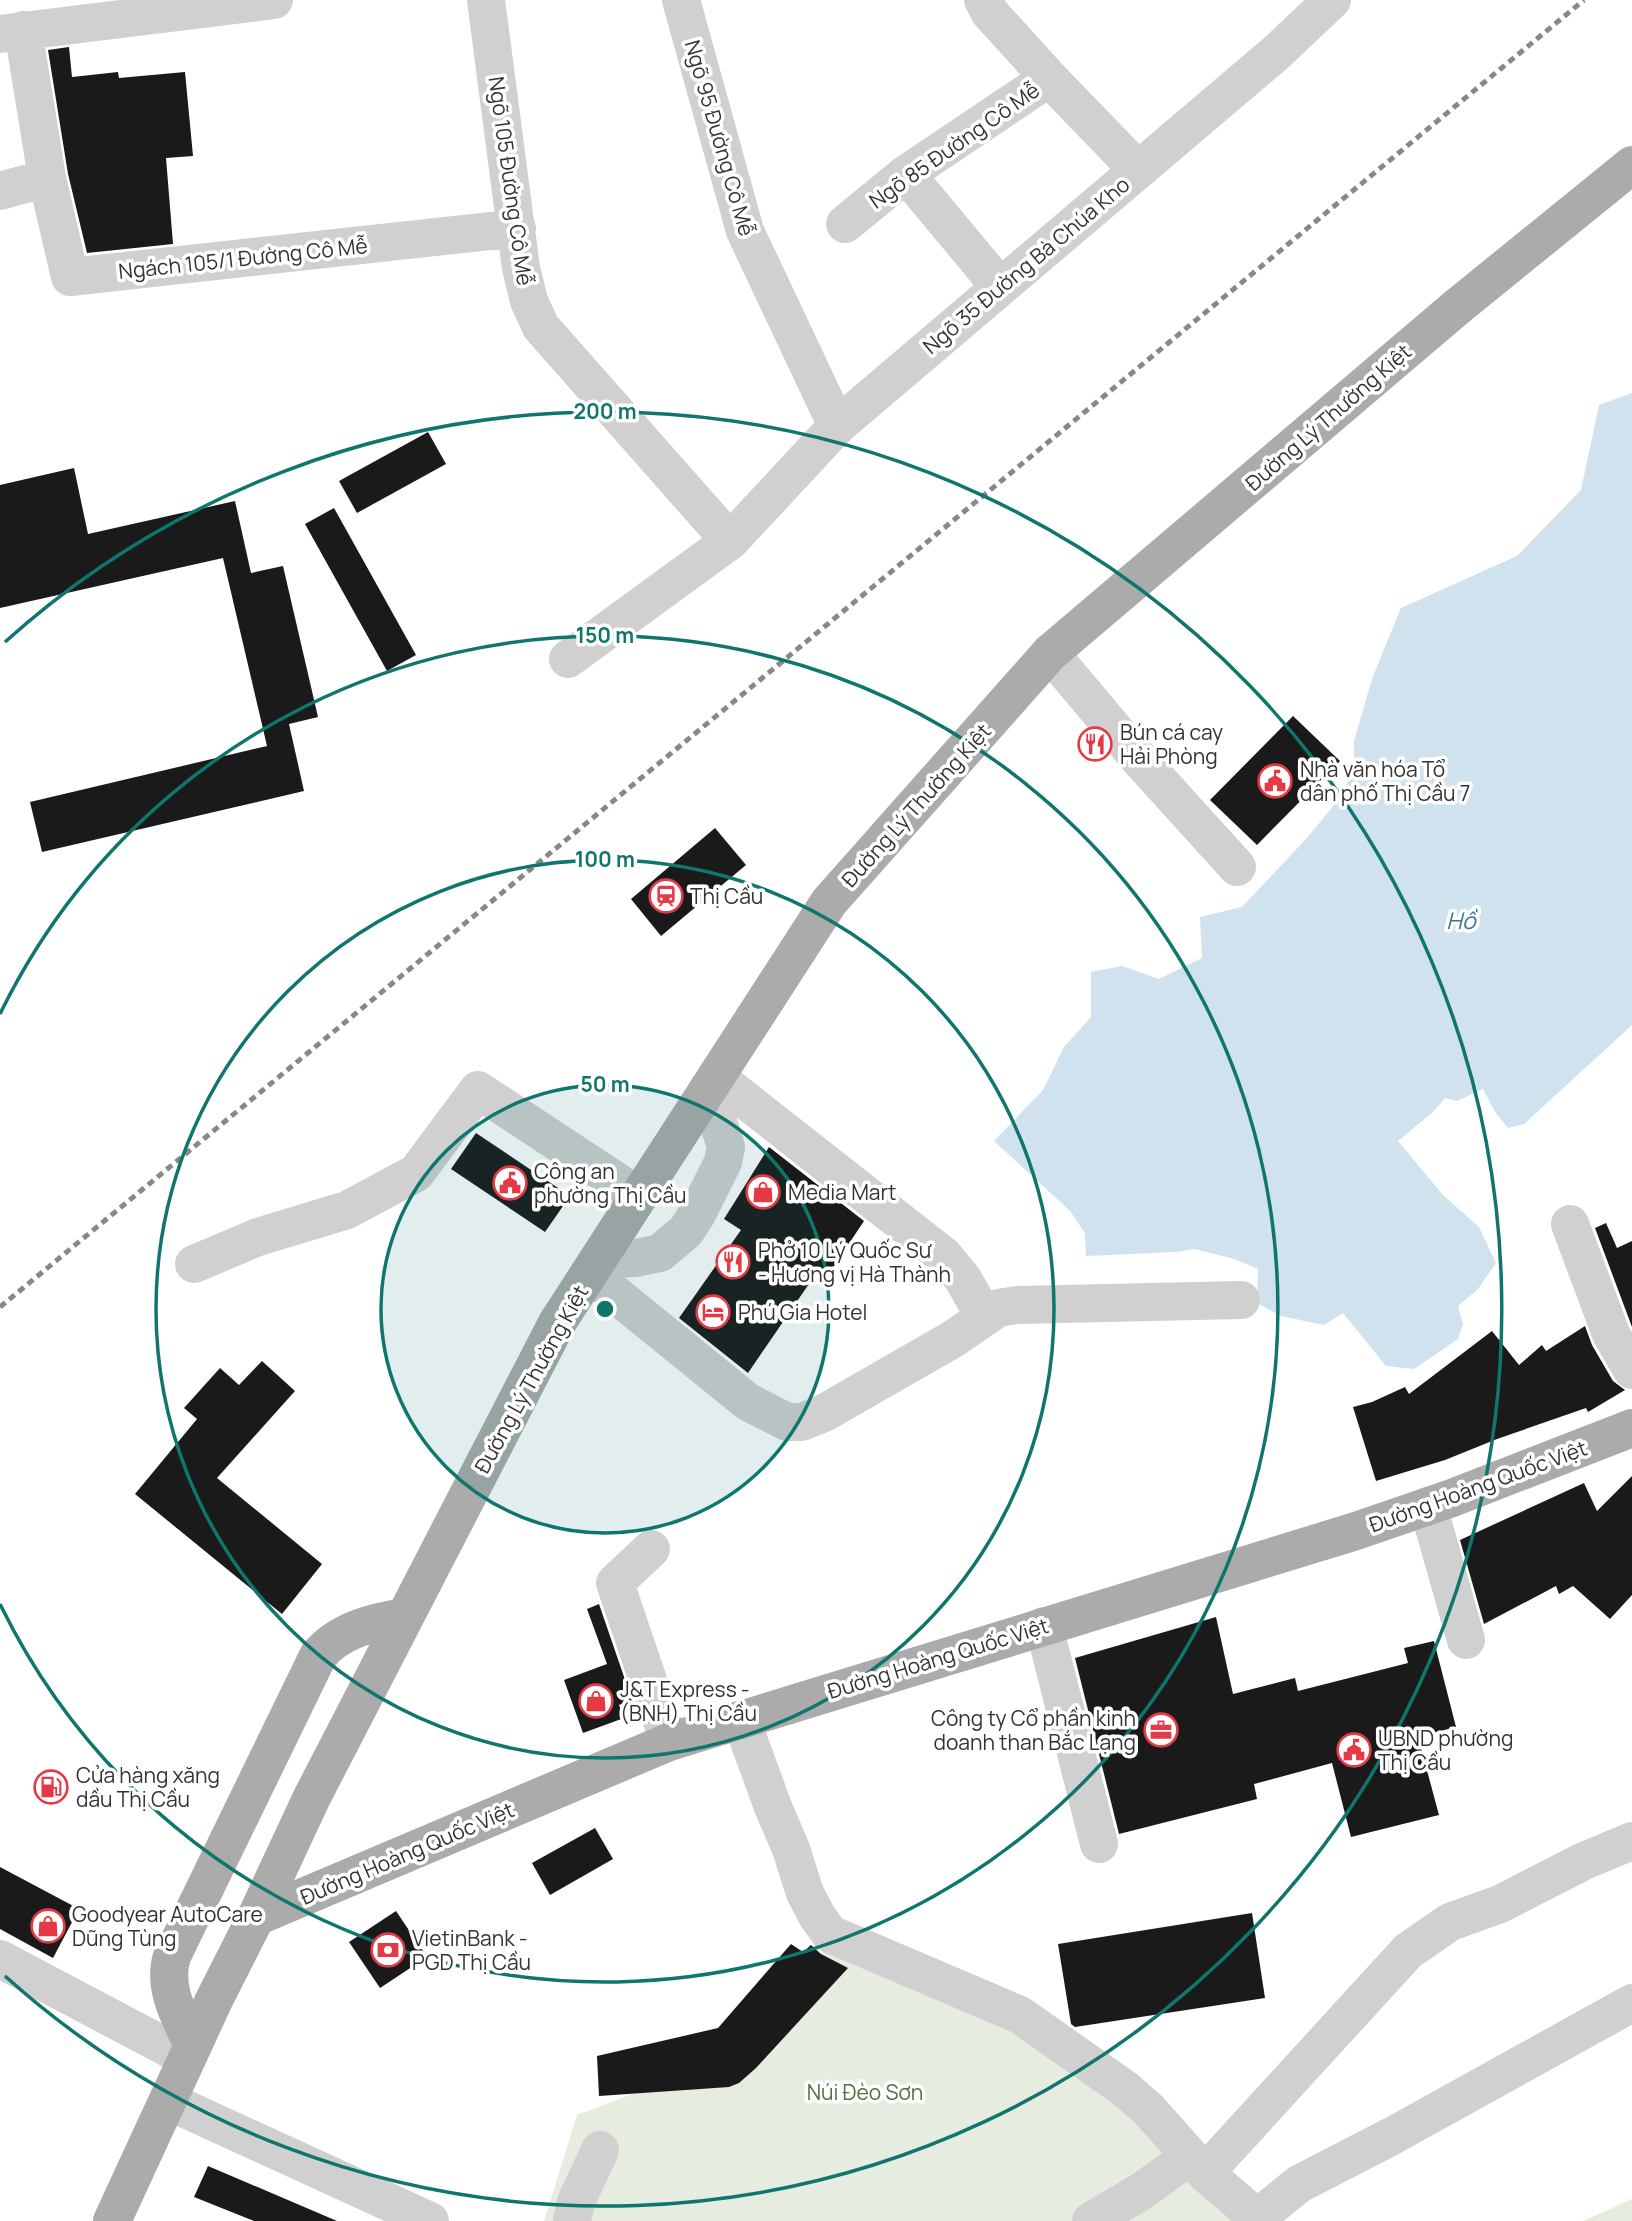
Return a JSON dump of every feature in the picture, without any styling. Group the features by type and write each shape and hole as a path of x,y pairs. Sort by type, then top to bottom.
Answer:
{"main road":[{"name":"Đường Lý Thường Kiệt","path":"112,2221 312,1797 557,1323 829,902 1050,653 1457,307 1632,165"},
{"name":"Đường Hoàng Quốc Việt","path":"256,1917 669,1742 1356,1531 1632,1428"},
{"path":"190,2052 171,1994 168,1969 318,1656 328,1644 360,1628 405,1617"}],"street":[{"path":"0,191 47,178 11,32 274,0"},
{"name":"Ngõ 105 Đường Cô Mễ","path":"486,0 521,268 528,301 541,327 730,541"},
{"name":"Ngõ 95 Đường Cô Mễ","path":"681,0 745,231 837,426"},
{"name":"Ngõ 85 Đường Cô Mễ","path":"845,225 906,174 1049,78 990,13 983,0"},
{"name":"Ngõ 35 Đường Bà Chúa Kho","path":"568,659 730,541 837,426 1277,52 1332,0"},
{"path":"1049,78 1138,170"},
{"path":"906,174 1000,288"},
{"name":"Ngách 105/1 Đường Cô Mễ","path":"47,178 71,277 517,228"},
{"path":"1050,653 1140,760 1237,867"},
{"path":"594,1267 660,1253 686,1231 697,1214 723,1162 726,1147 712,1083"},
{"path":"712,1083 944,1256 963,1279 984,1316"},
{"path":"194,1264 258,1237 347,1210 416,1173 478,1090 639,1196"},
{"path":"1570,1224 1611,1335 1632,1370"},
{"path":"594,1267 739,1395 787,1422 802,1422 824,1413 953,1339 998,1308 1017,1305 1241,1300"},
{"path":"1428,1506 1466,1640"},
{"path":"651,1549 615,1583 669,1742"},
{"path":"1044,1626 1099,1844"},
{"path":"741,1719 805,1893 830,1934 1020,2015 1125,2089 1149,2110 1197,2165 1259,2219 1298,2184 1392,2136 1632,2003"},
{"path":"1091,2221 1142,2191 1197,2165 1408,1951 1450,1922 1500,1903 1584,1861 1632,1841"},
{"path":"0,1959 190,2052"},
{"path":"168,2101 430,2221"},
{"path":"572,2221 576,2202 600,2150"}],"green space":[{"name":"Núi Đèo Sơn","path":"837,1937 1091,2073 1253,2221 544,2221 577,2115 708,2065"},
{"path":"1632,2199 1632,2221 1583,2221 1590,2218"}],"water":[{"name":"Hồ","path":"1632,393 1632,1025 1524,1124 1508,1128 1495,1112 1483,1089 1457,1101 1445,1098 1433,1112 1398,1141 1443,1195 1479,1227 1496,1263 1478,1289 1458,1306 1463,1324 1458,1339 1414,1369 1386,1366 1343,1313 1324,1325 1281,1316 1257,1303 1258,1269 1234,1259 1195,1249 1086,1256 1085,1233 1070,1211 994,1141 1043,1090 1064,1047 1091,1017 1091,972 1122,966 1159,979 1202,958 1200,917 1242,907 1331,809 1354,772 1354,741 1372,679 1401,608 1517,556 1581,490 1599,405"}],"building":[{"path":"69,47 72,77 118,72 119,78 185,72 193,156 166,158 173,244 87,253 68,174 48,50"},
{"path":"428,432 446,464 357,513 339,481"},
{"path":"74,468 88,534 235,501 251,573 283,566 318,717 289,724 304,791 42,852 30,802 267,746 223,558 0,608 0,485"},
{"path":"334,508 416,655 387,671 305,524"},
{"name":"Nhà văn hóa Tổ dân phố Thị Cầu 7","path":"1293,716 1340,761 1257,845 1210,800"},
{"path":"715,828 746,865 661,936 631,899"},
{"name":"Công an phường Thị Cầu","path":"476,1133 570,1196 545,1232 451,1169"},
{"path":"769,1147 864,1221 822,1284 813,1278 748,1373 679,1318 741,1230 724,1219"},
{"path":"1606,1223 1617,1248 1632,1241 1632,1327 1595,1228"},
{"path":"1585,1326 1592,1345 1613,1381 1625,1390 1588,1412 1586,1408 1445,1460 1376,1481 1353,1407 1372,1402 1405,1387 1409,1394 1492,1331 1519,1365 1542,1345 1546,1351"},
{"path":"262,1361 295,1391 217,1478 322,1564 282,1614 135,1494 197,1419 184,1408 220,1368 239,1385"},
{"path":"1632,1476 1632,1595 1610,1619 1573,1586 1559,1594 1556,1586 1484,1624 1460,1540 1584,1483 1597,1511"},
{"path":"599,1604 632,1700 619,1705 624,1718 583,1733 564,1680 607,1664 587,1609"},
{"path":"1216,1617 1233,1694 1295,1678 1298,1691 1408,1663 1404,1648 1434,1641 1456,1727 1418,1737 1439,1815 1351,1837 1332,1763 1254,1784 1257,1799 1119,1834 1075,1658"},
{"path":"595,1828 613,1859 550,1895 532,1863"},
{"path":"0,1867 79,1909 53,1958 0,1929"},
{"name":"VietinBank - PGD Thị Cầu","path":"396,1911 427,1957 380,1988 349,1942"},
{"path":"1252,1913 1265,1998 1075,2027 1071,2024 1058,1944"},
{"path":"791,1944 803,1952 811,1945 821,1954 848,1968 739,2083 729,2087 599,2096 597,2056 718,2028"},
{"path":"208,2166 337,2221 254,2221 194,2197"}],"railway":[{"path":"0,1307 1584,0"}],"place":[{"name":"Bún cá cay Hải Phòng","path":"1095,744"},
{"name":"Nhà văn hóa Tổ dân phố Thị Cầu 7","path":"1275,781"},
{"name":"Thị Cầu","path":"666,896"},
{"name":"Công an phường Thị Cầu","path":"510,1183"},
{"name":"Media Mart","path":"763,1192"},
{"name":"Phở 10 Lý Quốc Sư - Hương vị Hà Thành","path":"733,1262"},
{"name":"Phú Gia Hotel","path":"713,1312"},
{"name":"J&T Express - (BNH) Thị Cầu","path":"596,1701"},
{"name":"Công ty Cổ phần kinh doanh than Bắc Lạng","path":"1161,1730"},
{"name":"UBND phường Thị Cầu","path":"1354,1750"},
{"name":"Cửa hàng xăng dầu Thị Cầu","path":"51,1787"},
{"name":"Goodyear AutoCare Dũng Tùng","path":"48,1926"},
{"name":"VietinBank - PGD Thị Cầu","path":"388,1950"}]}
